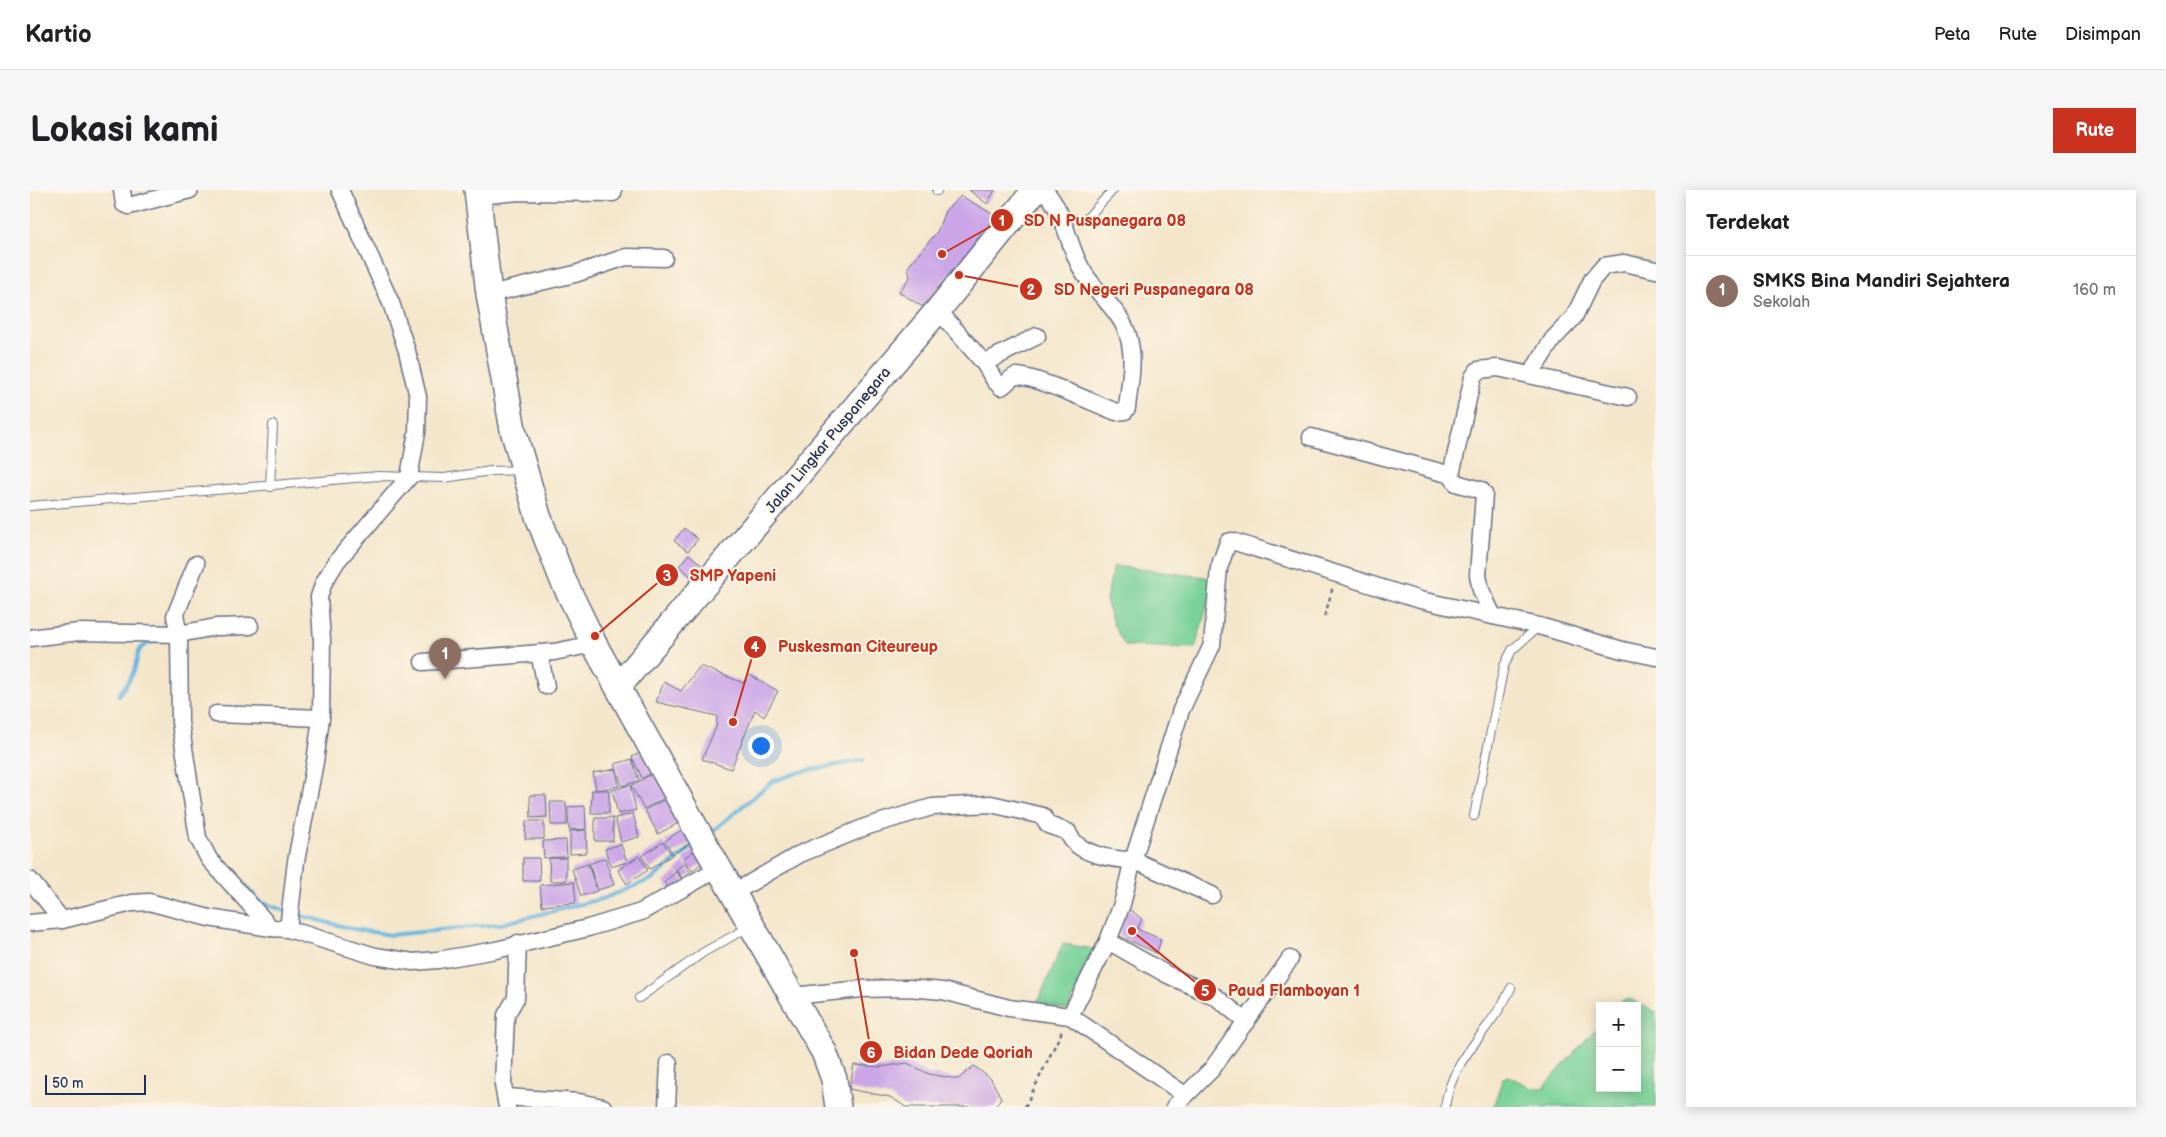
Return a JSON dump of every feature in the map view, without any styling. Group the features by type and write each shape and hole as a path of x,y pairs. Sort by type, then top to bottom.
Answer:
{"main road":[{"name":"Jalan Lingkar Puspanegara","path":"618,687 938,310 1034,190"},
{"path":"477,193 489,294 506,394 523,470 562,578 594,644 827,1059 834,1079 838,1107"}],"street":[{"path":"122,190 124,204 129,206 190,190"},
{"path":"290,920 296,862 315,762 321,718 322,640 318,606 321,589 337,561 409,478 417,432 418,397 407,351 391,303 340,190"},
{"path":"477,193 613,193 613,190"},
{"path":"938,310 984,363 999,387 1003,387 1012,378 1019,376 1036,380 1116,412 1125,411 1127,408 1131,355 1129,338 1122,321 1095,288 1077,258 1062,214 1044,190"},
{"path":"489,294 575,274 626,257 664,258"},
{"path":"1530,375 1553,339 1574,317 1592,280 1604,266 1624,263 1656,270"},
{"path":"984,363 1037,336"},
{"path":"1451,476 1474,377 1478,370 1498,368 1628,397"},
{"path":"1311,437 1451,476 1456,483 1481,490 1484,494 1478,575 1481,590 1493,616"},
{"path":"1070,1016 1108,941 1122,904 1133,860 1181,710 1212,645 1219,568 1226,545 1232,541 1420,600 1539,626 1622,650 1656,657"},
{"path":"196,564 175,616 179,634 180,722 198,838 209,859 272,928"},
{"path":"30,638 79,632 179,634 216,627 250,626"},
{"path":"423,662 539,653 594,644"},
{"path":"539,653 546,686"},
{"path":"216,714 321,718"},
{"path":"733,892 800,854 868,826 932,807 991,804 1043,816 1048,826 1068,832 1070,838 1083,848 1119,860 1133,860 1212,895"},
{"path":"30,922 62,920 132,903 149,902 209,918 272,928 290,920 375,956 413,962 496,950 518,943 588,928 641,912 716,864"},
{"path":"30,880 62,920"},
{"path":"1108,941 1166,974 1216,997 1247,1022"},
{"path":"518,943 516,998 506,1015 503,1085 506,1102 579,1102 603,1107"},
{"path":"792,996 862,988 908,988 943,991 1008,1008 1070,1016 1180,1101 1212,1069 1290,959"},
{"path":"667,1107 669,1063"}],"lane":[{"path":"1088,217 1113,190"},
{"path":"270,487 273,425"},
{"path":"30,506 270,487 378,476 444,478 491,471 523,470"},
{"path":"1474,816 1504,666 1512,650 1539,626"},
{"path":"639,998 704,952 753,925"},
{"path":"1445,1107 1449,1087 1458,1064 1492,1019 1511,988"}],"path":[{"path":"1325,616 1336,575"},
{"path":"1025,1107 1070,1016"}],"green space":[{"path":"1114,566 1205,577 1214,582 1195,648 1125,646 1113,624 1106,599"},
{"path":"1063,944 1094,949 1068,1010 1037,1003"},
{"path":"1630,999 1636,1002 1620,1002"},
{"path":"1641,1004 1656,1012 1656,1107 1493,1107 1503,1078 1508,1076 1532,1088 1543,1088 1596,1028 1596,1092 1641,1092"}],"building":[{"path":"969,190 995,190 987,204"},
{"path":"961,196 996,216 923,307 899,292 910,277 908,267 937,232 945,211"},
{"path":"684,528 698,539 688,551 674,541"},
{"path":"689,554 704,567 694,579 679,566"},
{"path":"700,666 744,683 750,675 778,691 764,717 755,710 731,769 702,759 716,727 717,716 656,702 664,682 681,691"},
{"path":"647,749 658,770 642,778 632,757"},
{"path":"632,759 639,781 622,786 615,764"},
{"path":"616,769 619,786 596,790 593,773"},
{"path":"655,772 668,796 644,809 631,786"},
{"path":"630,785 636,810 618,814 612,790"},
{"path":"592,790 609,790 609,813 591,813"},
{"path":"530,795 546,795 547,817 531,818"},
{"path":"669,797 682,821 658,834 645,810"},
{"path":"550,802 566,802 567,825 551,825"},
{"path":"585,806 586,829 569,830 568,807"},
{"path":"633,813 639,837 621,842 615,818"},
{"path":"595,818 613,818 613,841 595,841"},
{"path":"526,821 544,821 544,839 525,839"},
{"path":"686,827 695,840 673,854 665,841"},
{"path":"586,830 587,853 570,854 570,831"},
{"path":"566,840 567,857 544,858 543,841"},
{"path":"663,842 672,855 650,869 642,856"},
{"path":"621,844 627,862 611,867 605,849"},
{"path":"697,848 706,860 692,871 683,859"},
{"path":"639,856 648,870 627,884 618,870"},
{"path":"523,858 539,858 540,881 523,881"},
{"path":"549,858 566,858 566,881 550,881"},
{"path":"605,858 614,885 598,890 589,864"},
{"path":"684,863 691,874 684,880 676,870"},
{"path":"588,864 597,891 581,896 572,869"},
{"path":"676,872 685,883 673,893 664,882"},
{"path":"574,882 576,903 542,906 540,885"},
{"path":"1129,909 1142,919 1137,929 1161,939 1157,953 1119,936 1123,914"},
{"path":"907,1063 929,1074 958,1079 974,1066 991,1079 1001,1098 995,1107 906,1107 890,1097 849,1089 854,1065 881,1067"}],"waterway":[{"path":"119,695 135,669 140,649 149,643 157,641"},
{"path":"709,834 773,781 800,772 863,760"},
{"path":"295,914 353,929 391,935 501,924 605,898 652,879 696,844"},
{"path":"235,876 260,902 286,911"}],"place":[{"name":"SD N Puspanegara 08","path":"942,254"},
{"name":"SD Negeri Puspanegara 08","path":"959,275"},
{"name":"SMP Yapeni","path":"595,636"},
{"name":"SMKS Bina Mandiri Sejahtera","path":"445,679"},
{"name":"Puskesman Citeureup","path":"733,722"},
{"name":"Paud Flamboyan 1","path":"1132,931"},
{"name":"Bidan Dede Qoriah","path":"854,953"}]}
